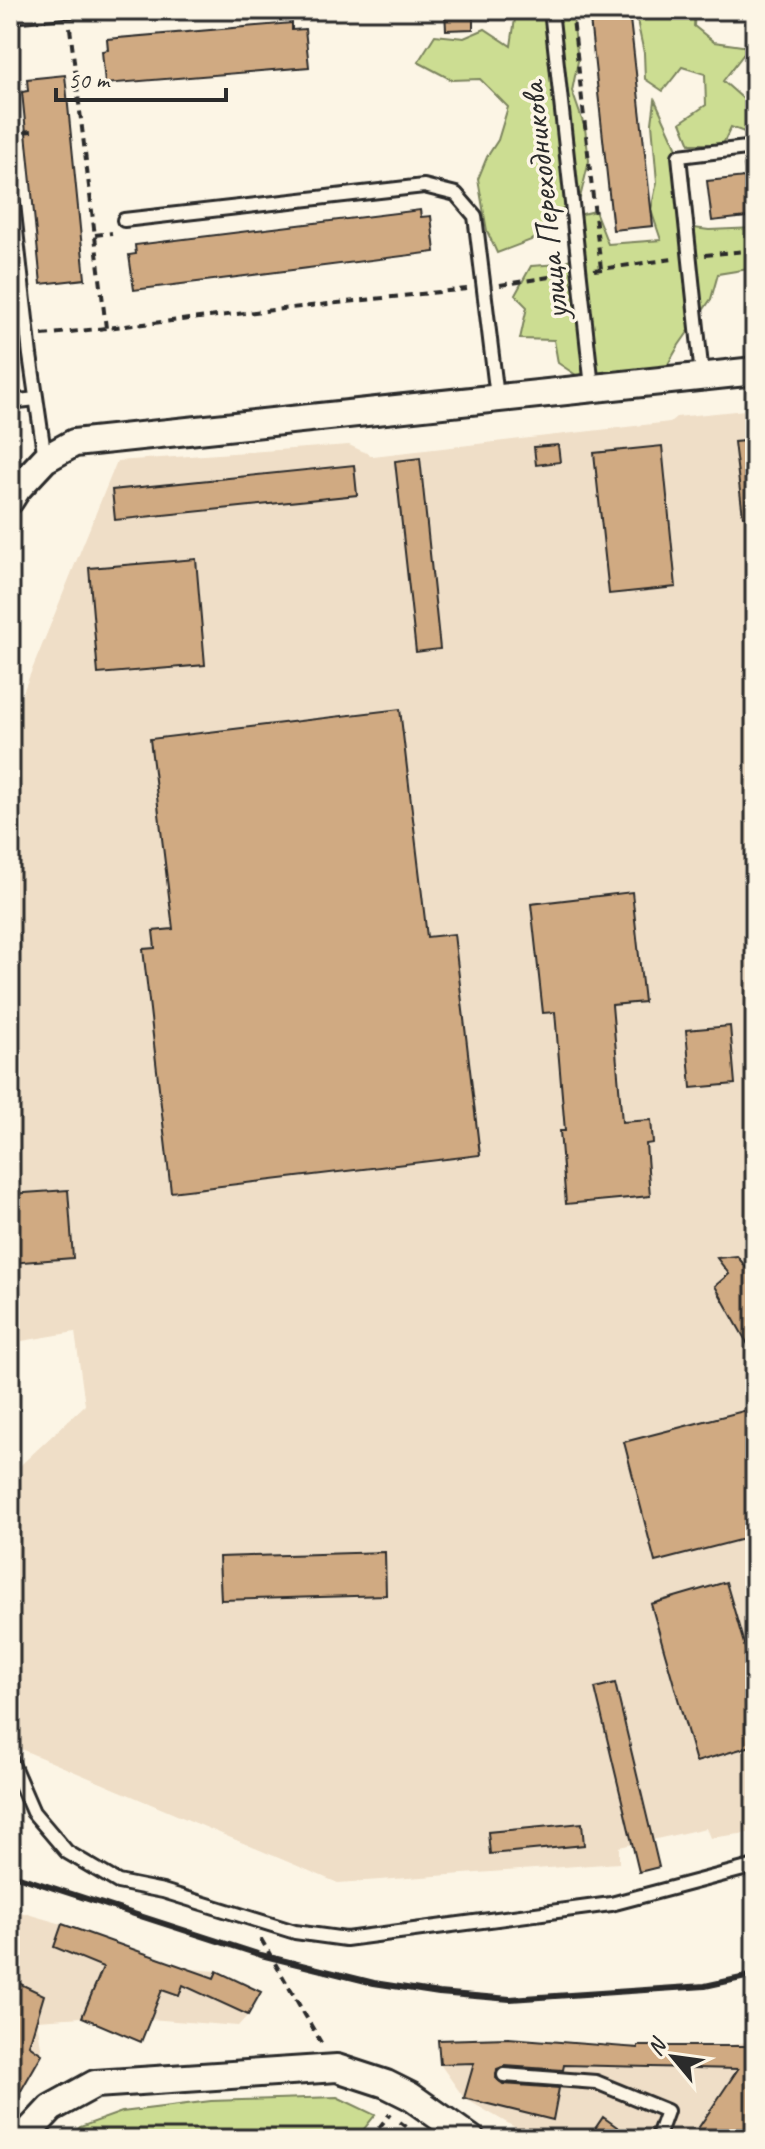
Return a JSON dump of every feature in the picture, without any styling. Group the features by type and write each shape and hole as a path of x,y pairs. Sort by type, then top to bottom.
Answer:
{"street":[{"path":"10,500 45,459 74,443 755,371"},
{"path":"22,2139 51,2108 95,2084 337,2068 386,2084 410,2096 471,2139"}],"lane":[{"path":"10,16 75,10"},
{"name":"улица Переходникова","path":"551,10 592,387"},
{"path":"702,376 679,156 755,147"},
{"path":"10,177 45,459"},
{"path":"125,225 424,186 456,194 475,216 497,397"},
{"path":"10,402 36,399"},
{"path":"10,1759 33,1812 67,1852 118,1882 163,1891 295,1932 346,1939 611,1904 755,1866"},
{"path":"504,2075 596,2082 653,2105 667,2111 657,2139"}],"path":[{"path":"572,10 601,269"},
{"path":"68,11 106,328"},
{"path":"10,133 33,131"},
{"path":"95,235 125,225"},
{"path":"689,257 755,250"},
{"path":"28,336 484,287"},
{"path":"248,1918 337,2068"},
{"path":"370,2139 390,2114"}],"shaded area":[{"path":"755,409 755,1832 710,1838 706,1828 619,1847 619,1863 338,1883 16,1747 10,1733 10,1475 85,1405 75,1332 10,1343 10,724 117,461 349,445 373,456 670,422 676,417"},
{"path":"10,1909 190,1969 217,1971 261,1992 238,2026 150,2019 141,2042 82,2017 37,2020 42,2054 10,2110"},
{"path":"508,2038 614,2046 727,2046 755,2040 755,2139 535,2139 464,2098 440,2064 438,2040"}],"green space":[{"path":"511,10 572,10 578,61 572,91 585,128 589,161 580,198 552,216 534,239 497,253 487,231 478,179 498,140 508,107 480,79 452,80 418,62 435,35 464,38 485,29 511,46 515,19"},
{"path":"637,10 695,10 694,26 714,42 749,47 723,81 748,103 755,103 755,136 731,127 723,144 690,144 681,122 706,105 705,74 682,67 663,91 645,79"},
{"path":"655,100 690,177 686,227 709,230 755,228 755,268 718,274 711,299 659,380 618,372 579,377 558,363 554,340 520,339 527,307 515,295 531,266 560,264 578,255 574,216 595,211 608,244 661,240 651,210 657,182 652,123"},
{"path":"337,2097 375,2115 356,2139 70,2139 80,2127 122,2112 211,2101"}],"building":[{"path":"473,10 473,29 446,30 445,11"},
{"path":"589,10 629,10 653,226 613,230"},
{"path":"292,23 292,30 305,29 309,67 105,84 102,51 108,50 107,39"},
{"path":"65,75 85,279 41,284 22,92 28,91 27,79"},
{"path":"755,176 755,216 712,221 707,181"},
{"path":"420,210 421,217 431,216 435,252 134,290 129,255 136,254 135,245"},
{"path":"755,440 755,515 743,516 734,442"},
{"path":"558,445 560,462 536,465 534,447"},
{"path":"662,446 676,587 609,594 594,453"},
{"path":"420,458 440,649 416,652 395,461"},
{"path":"354,465 357,495 115,520 112,490"},
{"path":"196,559 205,665 98,674 89,568"},
{"path":"400,709 427,937 454,934 480,1155 171,1192 143,949 155,948 153,931 173,929 150,739"},
{"path":"632,892 644,1002 612,1005 622,1122 651,1120 653,1143 646,1144 650,1196 566,1204 560,1131 565,1131 555,1012 543,1013 531,904"},
{"path":"730,1026 735,1084 691,1088 686,1030"},
{"path":"68,1190 73,1258 10,1263 10,1194"},
{"path":"737,1256 755,1278 755,1357 715,1286 729,1274 717,1258"},
{"path":"755,1408 755,1536 655,1562 624,1442"},
{"path":"385,1552 386,1595 221,1600 219,1557"},
{"path":"726,1582 755,1682 755,1745 696,1762 651,1604"},
{"path":"615,1683 659,1867 639,1872 595,1688"},
{"path":"582,1823 584,1845 490,1854 488,1832"},
{"path":"62,1924 214,1978 217,1971 261,1992 248,2015 183,1985 179,1996 162,1990 141,2042 82,2017 103,1967 54,1947"},
{"path":"10,1979 44,1995 29,2045 42,2054 10,2110"},
{"path":"508,2038 638,2048 755,2045 755,2124 744,2139 691,2139 738,2069 564,2065 563,2070 505,2066 497,2069 496,2078 503,2084 559,2088 553,2120 464,2098 474,2063 440,2064 438,2040"},
{"path":"603,2117 634,2139 588,2139"}],"railway":[{"path":"10,1874 261,1955 374,1983 439,1993 510,1999 705,1986 755,1975"}]}
